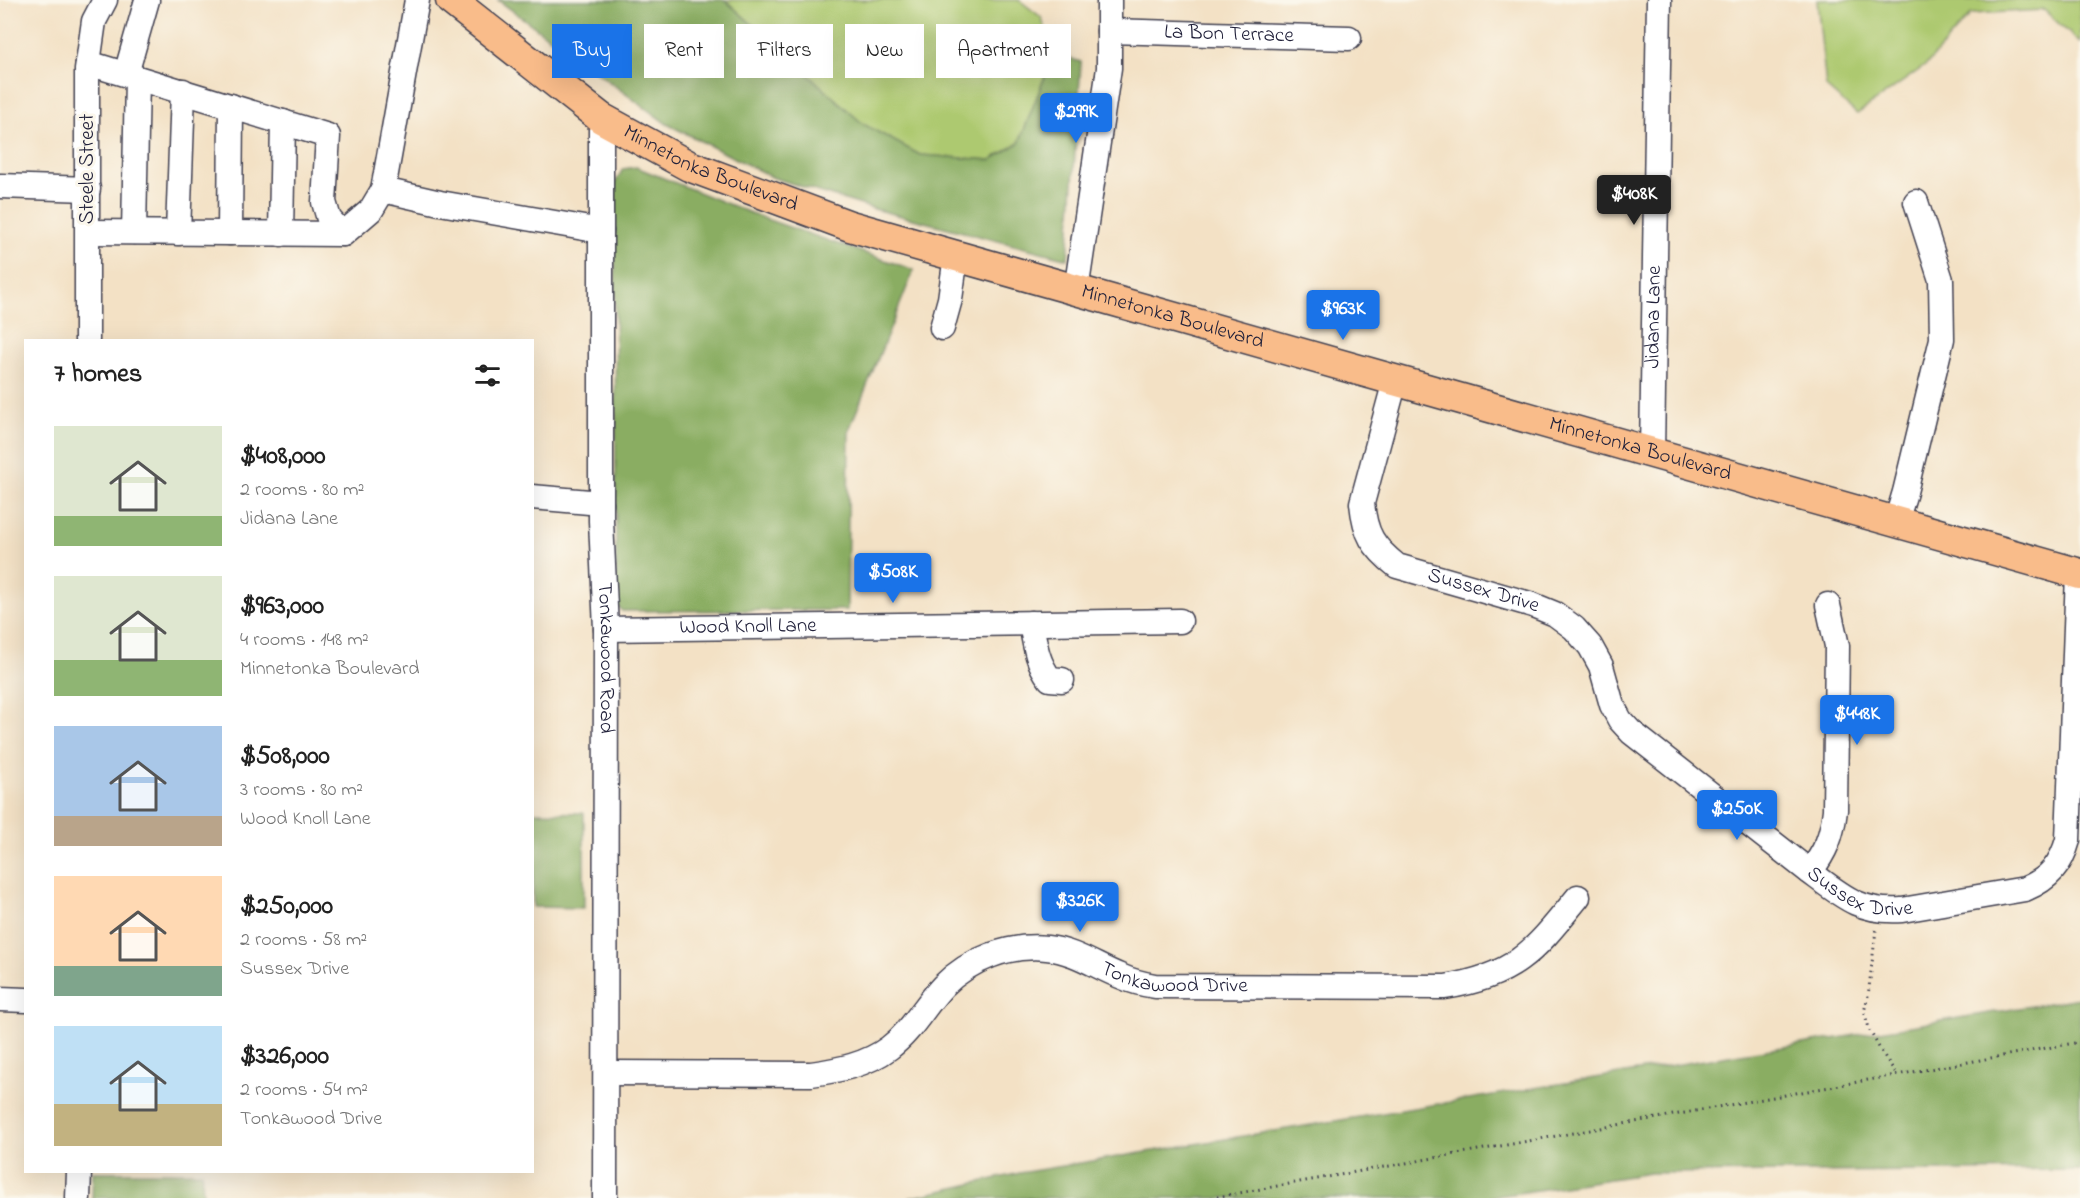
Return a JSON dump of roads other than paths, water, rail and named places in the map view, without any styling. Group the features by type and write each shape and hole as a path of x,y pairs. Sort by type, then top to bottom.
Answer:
{"main road":[{"name":"Minnetonka Boulevard","path":"451,0 602,118 688,166 850,226 2079,574"}],"street":[{"name":"Steele Street","path":"87,339 88,63 94,21 105,0"},
{"path":"134,232 132,76 147,0"},
{"path":"88,232 343,234 371,210 383,190 417,0"},
{"path":"1076,291 1109,68 1109,0"},
{"name":"Jidana Lane","path":"1652,453 1659,0"},
{"name":"La Bon Terrace","path":"1109,31 1350,38"},
{"path":"88,63 328,136 324,202 329,219 343,234"},
{"path":"178,233 183,91"},
{"path":"230,233 231,106"},
{"name":"Tonkawood Road","path":"602,118 601,503 606,628 604,1198"},
{"path":"281,234 283,122"},
{"path":"0,186 88,189"},
{"path":"383,190 440,203 601,231"},
{"path":"1896,522 1942,339 1941,280 1916,202"},
{"path":"942,328 950,299 956,256"},
{"name":"Sussex Drive","path":"1395,381 1362,504 1364,522 1370,539 1383,555 1397,566 1533,605 1555,614 1574,628 1590,646 1601,666 1612,705 1620,720 1631,732 1810,872 1853,902 1869,909 1902,910 2025,889 2041,882 2054,871 2063,857 2068,840 2079,574"},
{"path":"534,497 601,503"},
{"path":"1810,872 1823,855 1832,833 1835,810 1837,646 1828,605"},
{"name":"Wood Knoll Lane","path":"606,628 1180,621"},
{"path":"1031,623 1040,666 1050,679 1062,680"},
{"name":"Tonkawood Drive","path":"606,1073 811,1074 864,1063 887,1049 908,1032 943,987 965,968 990,955 1019,948 1047,948 1076,954 1118,976 1155,986 1444,987 1473,982 1500,973 1524,958 1578,897"},
{"path":"0,999 24,1000"},
{"path":"78,1198 79,1173"}]}
